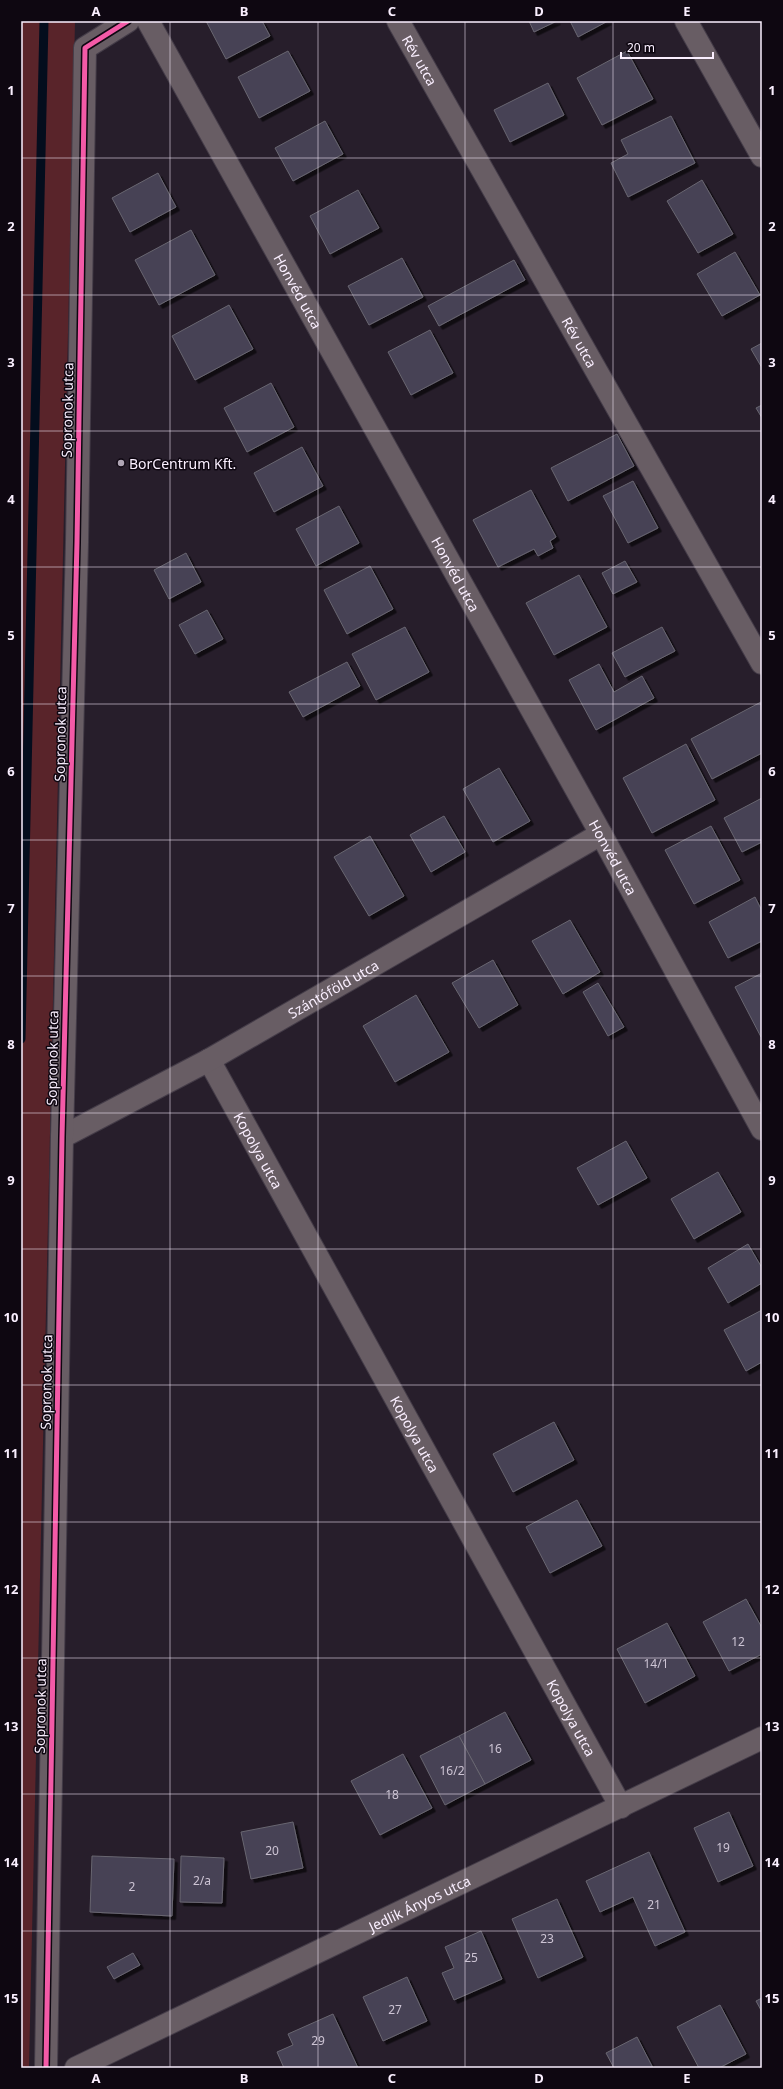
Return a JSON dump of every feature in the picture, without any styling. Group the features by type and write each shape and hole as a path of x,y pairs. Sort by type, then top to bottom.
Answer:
{"street":[{"name":"Sopronok utca","path":"46,2068 62,1138 77,542 85,48 128,21"},
{"name":"Honvéd utca","path":"148,21 601,834 762,1129"},
{"name":"Rév utca","path":"398,21 762,663"},
{"path":"686,21 762,156"},
{"name":"Szántóföld utca","path":"62,1138 209,1060 601,834"},
{"name":"Kopolya utca","path":"209,1060 621,1807"},
{"name":"Jedlik Ányos utca","path":"76,2068 762,1738"}],"shaded area":[{"path":"21,21 75,21 29,2067 21,2068"}],"building":[{"path":"206,21 262,21 270,36 226,59"},
{"path":"529,21 557,21 534,32"},
{"path":"570,21 608,21 578,37"},
{"path":"288,51 310,91 259,118 238,77"},
{"path":"627,51 653,99 602,125 577,78"},
{"path":"548,83 564,115 510,142 494,110"},
{"path":"671,116 695,163 628,197 611,163 628,154 621,140"},
{"path":"325,121 343,154 293,181 275,148"},
{"path":"158,173 176,207 130,232 112,198"},
{"path":"702,180 733,234 698,253 667,201"},
{"path":"358,190 379,228 330,254 310,216"},
{"path":"191,230 215,275 159,305 135,260"},
{"path":"735,252 760,295 722,316 697,274"},
{"path":"402,258 423,297 369,325 348,286"},
{"path":"514,260 525,280 439,326 428,306"},
{"path":"229,305 253,349 195,380 172,336"},
{"path":"430,330 453,373 411,395 388,352"},
{"path":"762,343 762,368 751,349"},
{"path":"271,383 294,427 247,452 224,408"},
{"path":"762,405 762,418 756,408"},
{"path":"617,434 634,466 568,501 551,468"},
{"path":"302,447 323,486 274,512 254,473"},
{"path":"633,481 658,528 628,543 603,496"},
{"path":"531,490 556,537 550,541 553,548 538,556 534,549 498,567 473,520"},
{"path":"339,506 359,543 316,566 296,529"},
{"path":"186,553 201,582 169,599 154,570"},
{"path":"625,561 637,582 613,594 602,573"},
{"path":"370,566 393,609 347,634 324,590"},
{"path":"579,575 607,627 554,655 526,603"},
{"path":"207,610 223,639 195,654 179,625"},
{"path":"405,627 429,672 376,700 352,654"},
{"path":"662,627 675,651 625,677 612,653"},
{"path":"347,662 360,686 303,717 289,692"},
{"path":"599,664 614,692 642,676 654,698 596,730 569,680"},
{"path":"761,702 762,753 712,779 691,739"},
{"path":"686,744 715,800 652,833 623,778"},
{"path":"499,768 530,821 493,842 463,789"},
{"path":"762,798 762,842 742,852 724,818"},
{"path":"444,816 465,852 431,872 410,835"},
{"path":"711,826 740,880 694,904 665,850"},
{"path":"370,836 404,896 369,916 334,857"},
{"path":"755,897 762,911 762,941 728,958 709,922"},
{"path":"570,920 600,972 563,994 532,941"},
{"path":"493,960 518,1005 479,1028 452,983"},
{"path":"762,973 762,1036 761,1037 735,987"},
{"path":"598,983 624,1027 608,1036 583,992"},
{"path":"416,995 449,1052 395,1082 363,1026"},
{"path":"626,1141 647,1178 598,1205 577,1168"},
{"path":"718,1172 741,1212 694,1239 671,1199"},
{"path":"748,1244 762,1268 762,1283 728,1303 708,1268"},
{"path":"762,1310 762,1362 746,1371 724,1330"},
{"path":"554,1422 574,1460 513,1492 493,1454"},
{"path":"577,1500 602,1546 550,1573 526,1527"},
{"path":"746,1599 762,1628 762,1654 729,1671 703,1622"},
{"path":"667,1623 695,1676 645,1703 617,1649"},
{"path":"505,1712 531,1760 485,1784 459,1736"},
{"path":"459,1736 485,1784 445,1805 420,1756"},
{"path":"403,1754 432,1808 380,1835 351,1781"},
{"path":"729,1812 753,1866 718,1882 694,1828"},
{"path":"293,1822 303,1868 251,1879 241,1832"},
{"path":"649,1852 685,1932 655,1946 633,1897 600,1912 586,1881"},
{"path":"92,1856 174,1859 172,1916 90,1912"},
{"path":"181,1856 224,1858 222,1903 180,1902"},
{"path":"557,1899 583,1957 538,1978 512,1919"},
{"path":"481,1931 502,1979 454,2000 442,1973 454,1968 445,1947"},
{"path":"133,1953 140,1965 114,1979 107,1967"},
{"path":"407,1977 427,2021 383,2041 363,1997"},
{"path":"762,1998 762,2012 756,2001"},
{"path":"720,2005 746,2054 719,2068 699,2068 677,2027"},
{"path":"333,2014 358,2068 284,2068 277,2052 293,2045 288,2034"},
{"path":"637,2037 653,2068 614,2068 606,2053"}],"waterway":[{"path":"21,1039 44,21"}],"cycle path":[{"path":"46,2068 62,1137 77,542 85,48 128,21"}],"place":[{"name":"BorCentrum Kft.","path":"121,463"}]}
